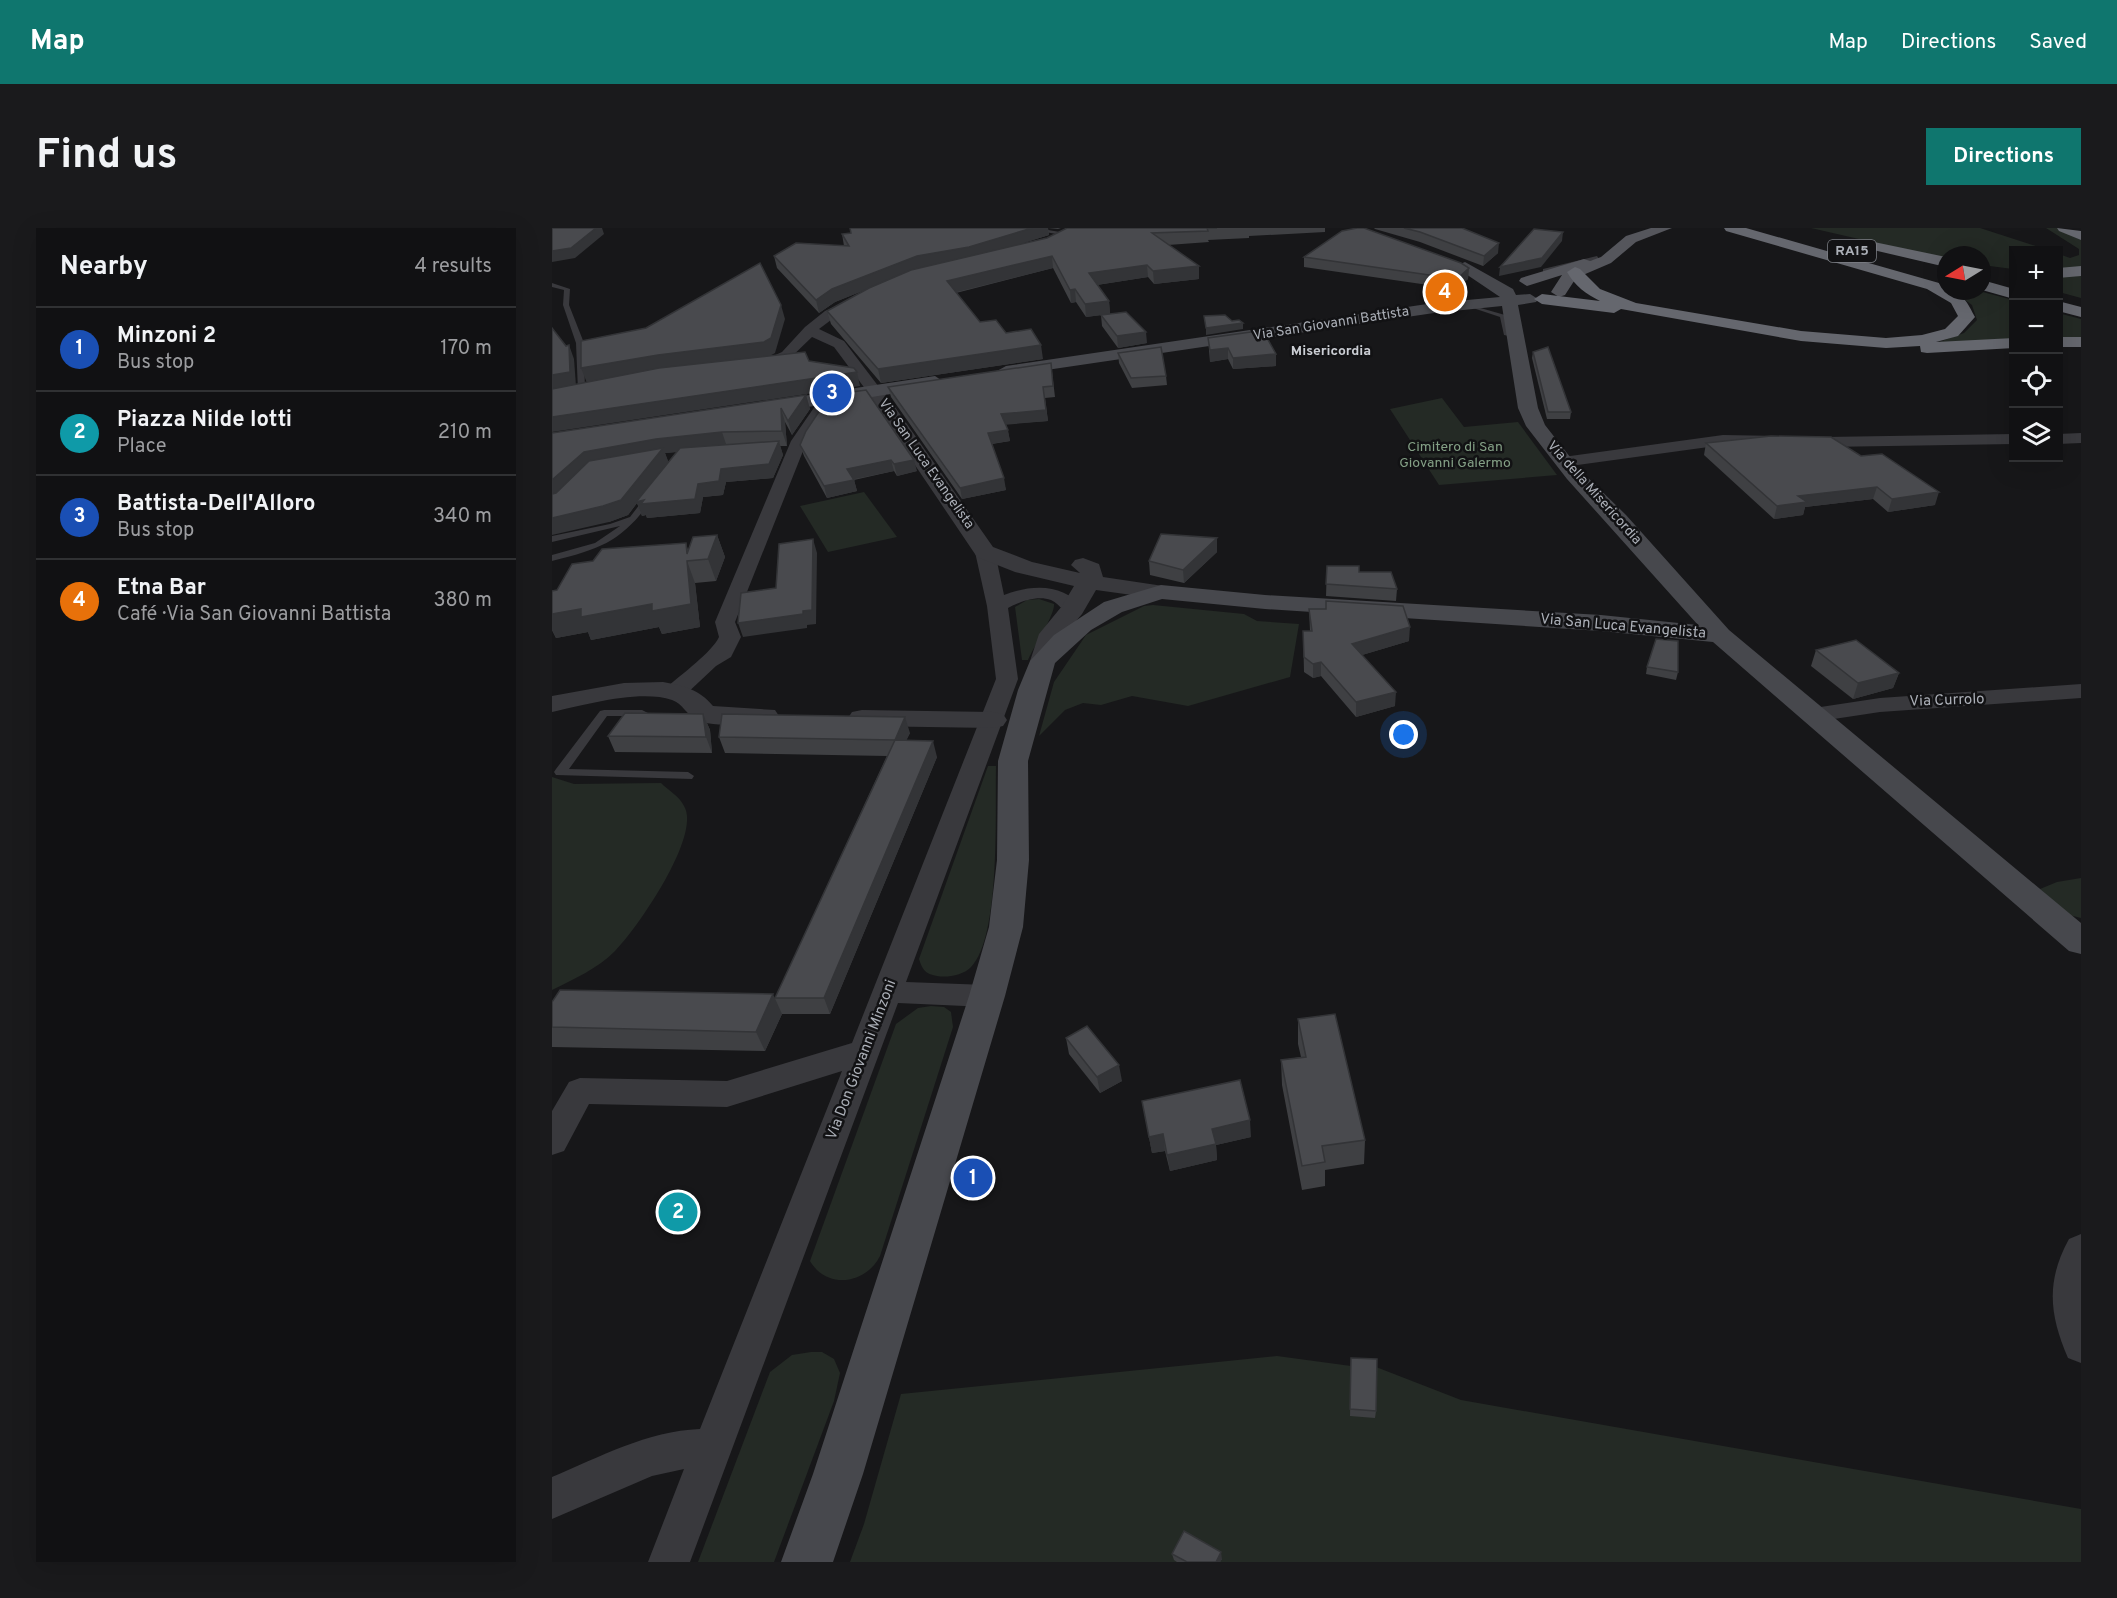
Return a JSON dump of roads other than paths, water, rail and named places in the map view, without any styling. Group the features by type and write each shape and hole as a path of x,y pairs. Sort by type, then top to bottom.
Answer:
{"highway":[{"path":"1529,298 1626,306 1773,333 1860,343 1935,338 1958,329 1967,317 1958,300 1922,282 1731,228"},
{"name":"RA15","path":"1758,228 1937,273"},
{"name":"RA15","path":"1781,228 1822,238"},
{"path":"2064,228 2081,236"},
{"path":"2073,228 2081,232"},
{"name":"RA15","path":"1937,260 1859,245 1937,267"},
{"path":"1575,272 1590,290 1626,306"},
{"path":"2063,273 2081,272"},
{"path":"1991,281 2009,286"},
{"path":"1991,288 2009,293"},
{"path":"1529,298 1618,308 1756,334 1837,345 1922,348 2009,344"},
{"path":"2062,300 2081,305"},
{"path":"2063,307 2081,312"},
{"path":"2063,342 2081,342"}],"main road":[{"path":"1465,304 1529,298 1597,258 1620,237 1636,228"},
{"path":"1465,304 1496,307 1529,298 1575,272 1606,260 1631,239 1665,228"},
{"path":"1446,261 1529,298"},
{"path":"1465,304 1480,292 1470,271"},
{"name":"Via della Misericordia","path":"1529,298 1524,388 1532,418 1563,462 1720,635"},
{"name":"Via San Giovanni Battista","path":"993,373 1465,304"},
{"path":"746,411 947,380"},
{"path":"807,1562 838,1474 987,996 1006,927 1013,860 1013,761 1032,690 1043,661 1082,625 1113,607 1161,592"},
{"name":"Via San Luca Evangelista","path":"1161,592 1264,602 1601,623 1720,635 2067,923 2081,942"}],"street":[{"path":"1049,243 1071,231"},
{"path":"744,368 779,361 798,348 810,330 834,311 870,295"},
{"path":"810,330 839,344 874,391"},
{"path":"562,395 601,387"},
{"name":"Via San Luca Evangelista","path":"874,391 981,544"},
{"path":"668,703 708,661 723,652 730,638 725,622 790,450 826,399"},
{"path":"2063,439 2081,438"},
{"path":"1563,462 1723,440 1826,442 2009,439"},
{"path":"981,544 1086,566 1092,575 1073,609 1052,634 1043,661"},
{"name":"Via Don Giovanni Minzoni","path":"669,1562 1007,679 998,606 981,544"},
{"path":"1090,581 1161,592"},
{"path":"998,606 1020,595 1048,594 1060,596 1073,609"},
{"path":"552,704 608,692 642,690 668,703 693,700 699,714 785,716"},
{"name":"Via Currolo","path":"1814,715 1857,706 2027,697 2081,691"},
{"path":"831,717 993,720"},
{"path":"888,992 987,996"},
{"path":"552,1141 580,1091 727,1094 866,1051"},
{"path":"2081,1250 2075,1259 2068,1300 2081,1345"},
{"path":"552,1498 651,1456 673,1450 713,1448"}],"lane":[{"path":"1025,228 1071,231"},
{"path":"552,285 567,289 566,304 580,343 582,391"},
{"path":"552,558 610,541 635,518 654,492"},
{"path":"552,539 613,526 635,518"},
{"path":"668,703 604,712 560,772 688,776"}],"place":[{"name":"Etna Bar","path":"1445,292"},
{"name":"Battista-Dell'Alloro","path":"832,393"},
{"name":"Minzoni 2","path":"973,1178"},
{"name":"Piazza Nilde Iotti","path":"678,1212"}],"district":[{"name":"Misericordia","path":"1331,351"}],"park label":[{"name":"Cimitero di San Giovanni Galermo","path":"1455,456"}]}
